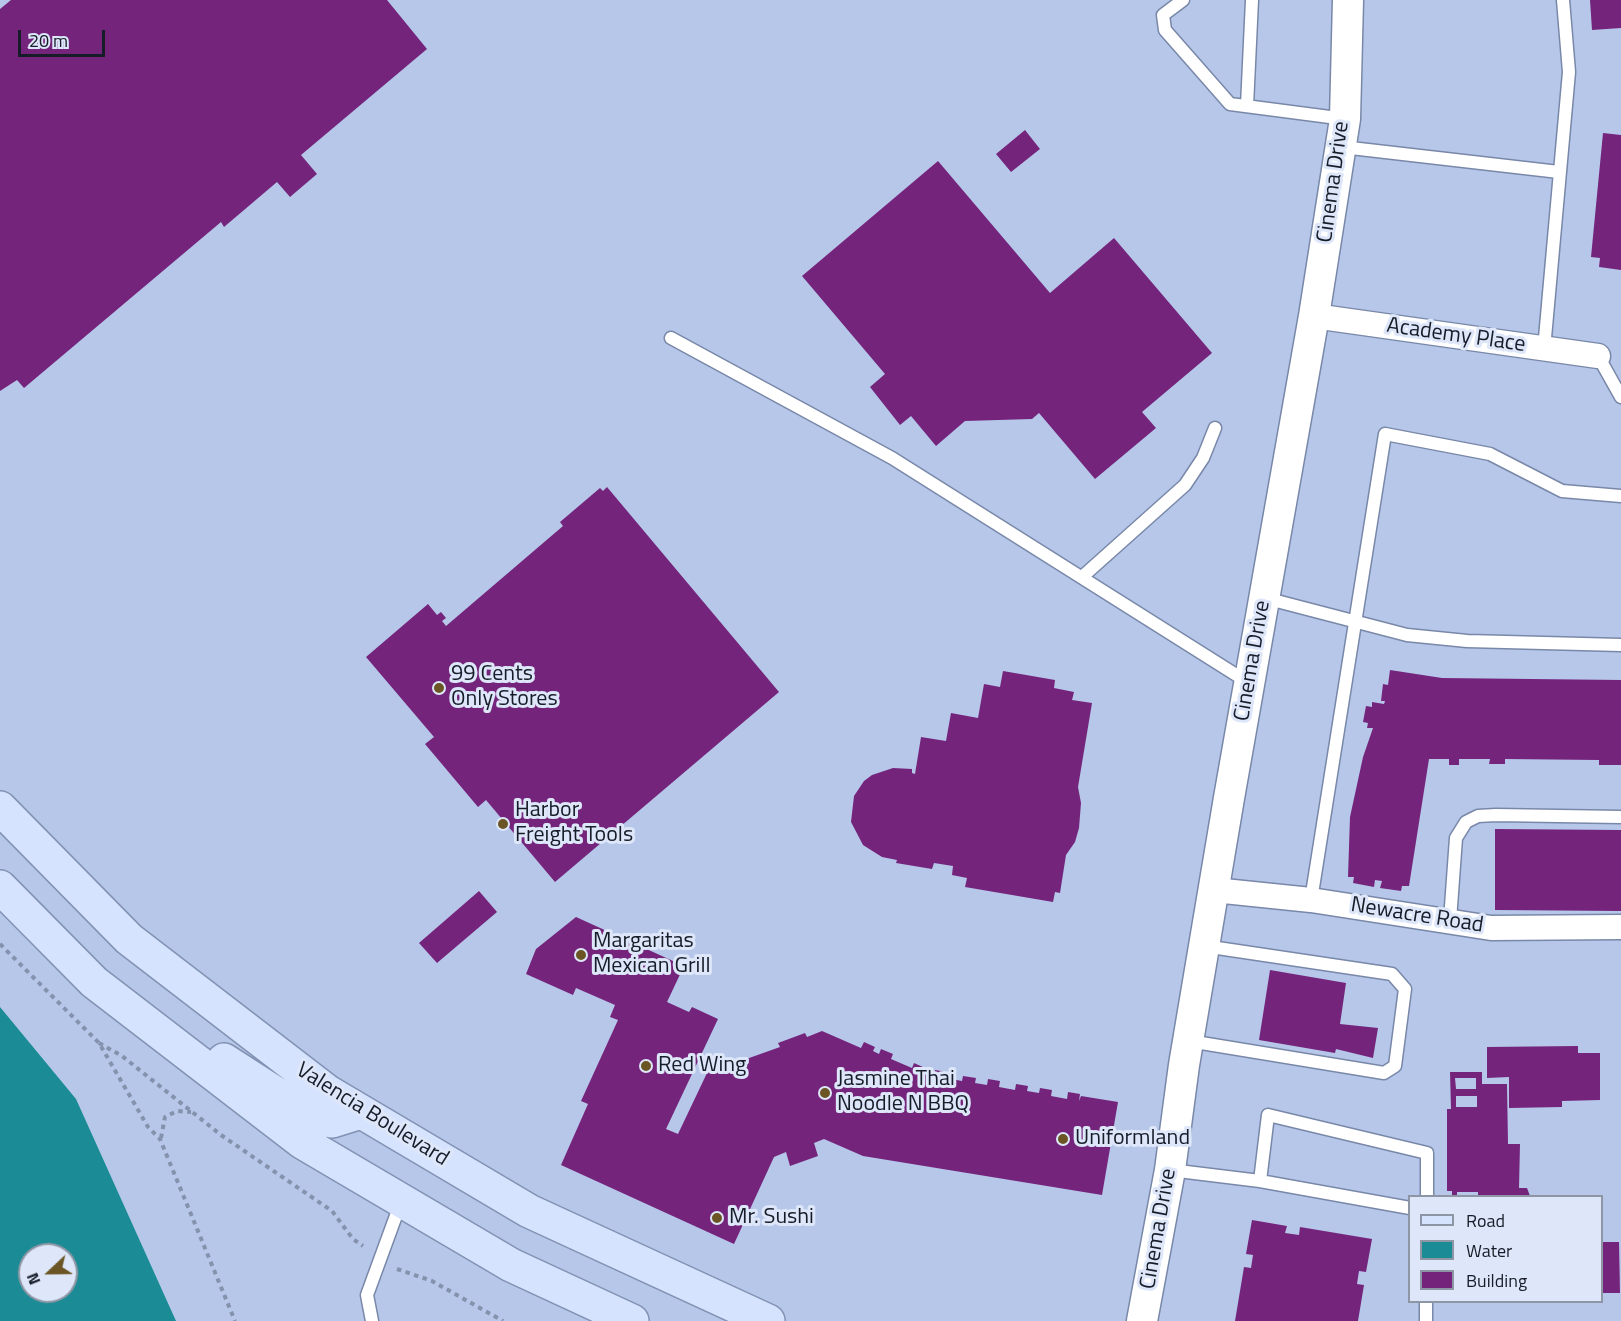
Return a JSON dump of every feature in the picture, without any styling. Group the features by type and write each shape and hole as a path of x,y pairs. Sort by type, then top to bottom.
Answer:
{"main road":[{"name":"Valencia Boulevard","path":"0,808 129,939 328,1092 530,1211 768,1321"},
{"path":"0,887 94,982 302,1142 511,1265 632,1321"},
{"path":"94,982 279,1093 315,1118 332,1121 361,1112"}],"street":[{"name":"Cinema Drive","path":"1142,1321 1170,1170 1188,1041 1249,683 1314,316 1342,133 1348,0"},
{"name":"Academy Place","path":"1314,316 1598,356"},
{"name":"Newacre Road","path":"1214,890 1311,900 1491,928 1621,927"}],"lane":[{"path":"1183,0 1163,15 1165,30 1230,104 1247,106 1342,133 1560,172"},
{"path":"1247,106 1252,0"},
{"path":"1544,349 1569,72 1563,0"},
{"path":"671,338 892,458 1249,683"},
{"path":"1598,356 1621,397"},
{"path":"1082,577 1185,485 1203,458 1215,428"},
{"path":"1311,900 1385,434 1490,454 1562,491 1621,496"},
{"path":"1264,598 1407,635 1467,641 1621,645"},
{"path":"1450,920 1456,838 1466,822 1478,816 1496,815 1621,818"},
{"path":"1188,1041 1384,1073 1395,1066 1405,989 1392,974 1204,946"},
{"path":"1260,1181 1268,1115 1427,1153 1427,1195"},
{"path":"1170,1170 1260,1181 1408,1208"},
{"path":"372,1321 367,1295 402,1201"},
{"path":"1426,1303 1426,1321"}],"path":[{"path":"0,944 99,1043 148,1127 160,1139 235,1321"},
{"path":"99,1043 122,1056 193,1112 332,1212 353,1239 380,1258 402,1273 432,1281 448,1289 503,1321"},
{"path":"160,1139 165,1117 177,1111 193,1112"}],"water":[{"path":"0,1007 76,1099 176,1321 0,1321"}],"building":[{"path":"11,0 387,0 427,49 301,155 317,174 290,197 277,182 224,227 221,222 24,388 17,380 0,391 0,9"},
{"path":"1590,0 1621,0 1621,28 1592,30"},
{"path":"1025,130 1040,149 1011,172 996,154"},
{"path":"1603,133 1621,135 1621,270 1599,267 1600,258 1591,257"},
{"path":"938,161 1050,293 1114,238 1212,353 1142,412 1156,428 1095,479 1039,413 1032,419 965,421 936,446 911,416 900,425 870,387 885,374 802,276"},
{"path":"607,487 779,692 555,882 486,800 478,807 425,744 434,737 366,657 428,604 437,615 441,612 446,618 442,621 446,626 563,526 560,522 600,488 603,491"},
{"path":"1390,670 1442,678 1621,680 1621,765 1599,765 1599,760 1505,759 1505,764 1489,764 1490,759 1459,759 1459,765 1449,765 1449,759 1429,759 1409,886 1402,886 1401,891 1380,888 1382,881 1375,880 1374,887 1353,883 1354,877 1348,877 1350,817 1363,757 1373,728 1367,728 1368,723 1363,722 1366,706 1372,707 1372,702 1384,704 1385,701 1381,701 1383,684 1388,685"},
{"path":"1003,671 1055,680 1054,688 1074,692 1072,700 1092,703 1078,787 1081,803 1079,828 1075,842 1066,855 1060,893 1055,892 1053,902 965,887 967,878 952,875 953,866 934,863 932,869 896,863 897,860 882,857 863,845 851,822 854,796 864,781 872,775 893,768 912,769 912,773 915,774 921,737 946,741 951,713 978,718 984,684 1000,687"},
{"path":"1495,829 1621,830 1621,911 1495,910"},
{"path":"479,891 497,912 437,963 419,943"},
{"path":"576,917 684,966 667,1002 689,1012 692,1007 718,1019 666,1129 678,1134 707,1073 780,1047 778,1043 805,1033 807,1037 822,1031 861,1048 864,1042 875,1047 873,1051 879,1054 881,1049 893,1054 891,1059 912,1068 914,1063 925,1068 923,1073 929,1075 934,1076 935,1070 947,1072 946,1078 962,1081 963,1076 976,1078 975,1083 987,1085 988,1079 1000,1081 999,1087 1015,1090 1016,1084 1028,1086 1027,1091 1039,1093 1040,1088 1052,1090 1051,1096 1067,1099 1068,1092 1080,1094 1079,1101 1081,1096 1118,1102 1102,1195 863,1156 824,1139 814,1143 818,1156 790,1166 786,1152 774,1157 734,1244 561,1165 588,1104 581,1101 618,1020 610,1017 615,1005 576,988 573,995 526,974 536,949"},
{"path":"1270,970 1346,983 1340,1024 1378,1028 1373,1058 1336,1049 1335,1053 1259,1040"},
{"path":"1578,1046 1578,1053 1600,1053 1600,1100 1562,1101 1562,1107 1509,1108 1509,1077 1487,1078 1487,1047"},
{"path":"1450,1072 1482,1072 1482,1084 1507,1084 1508,1144 1520,1144 1519,1188 1527,1188 1530,1195 1478,1195 1478,1192 1457,1192 1457,1195 1452,1195 1452,1191 1447,1191 1447,1109 1451,1109","holes":["1455,1078 1476,1078 1476,1089 1456,1089","1456,1096 1477,1096 1477,1107 1456,1107"]},
{"path":"1252,1220 1287,1226 1285,1233 1299,1235 1300,1227 1372,1239 1366,1272 1359,1271 1357,1284 1364,1285 1358,1321 1235,1321 1244,1267 1251,1268 1253,1255 1246,1254"},
{"path":"1603,1242 1619,1242 1620,1293 1603,1293"}],"place":[{"name":"99 Cents Only Stores","path":"439,688"},
{"name":"Harbor Freight Tools","path":"503,824"},
{"name":"Margaritas Mexican Grill","path":"581,955"},
{"name":"Red Wing","path":"646,1066"},
{"name":"Jasmine Thai Noodle N BBQ","path":"825,1093"},
{"name":"Uniformland","path":"1063,1139"},
{"name":"Mr. Sushi","path":"717,1218"}]}
